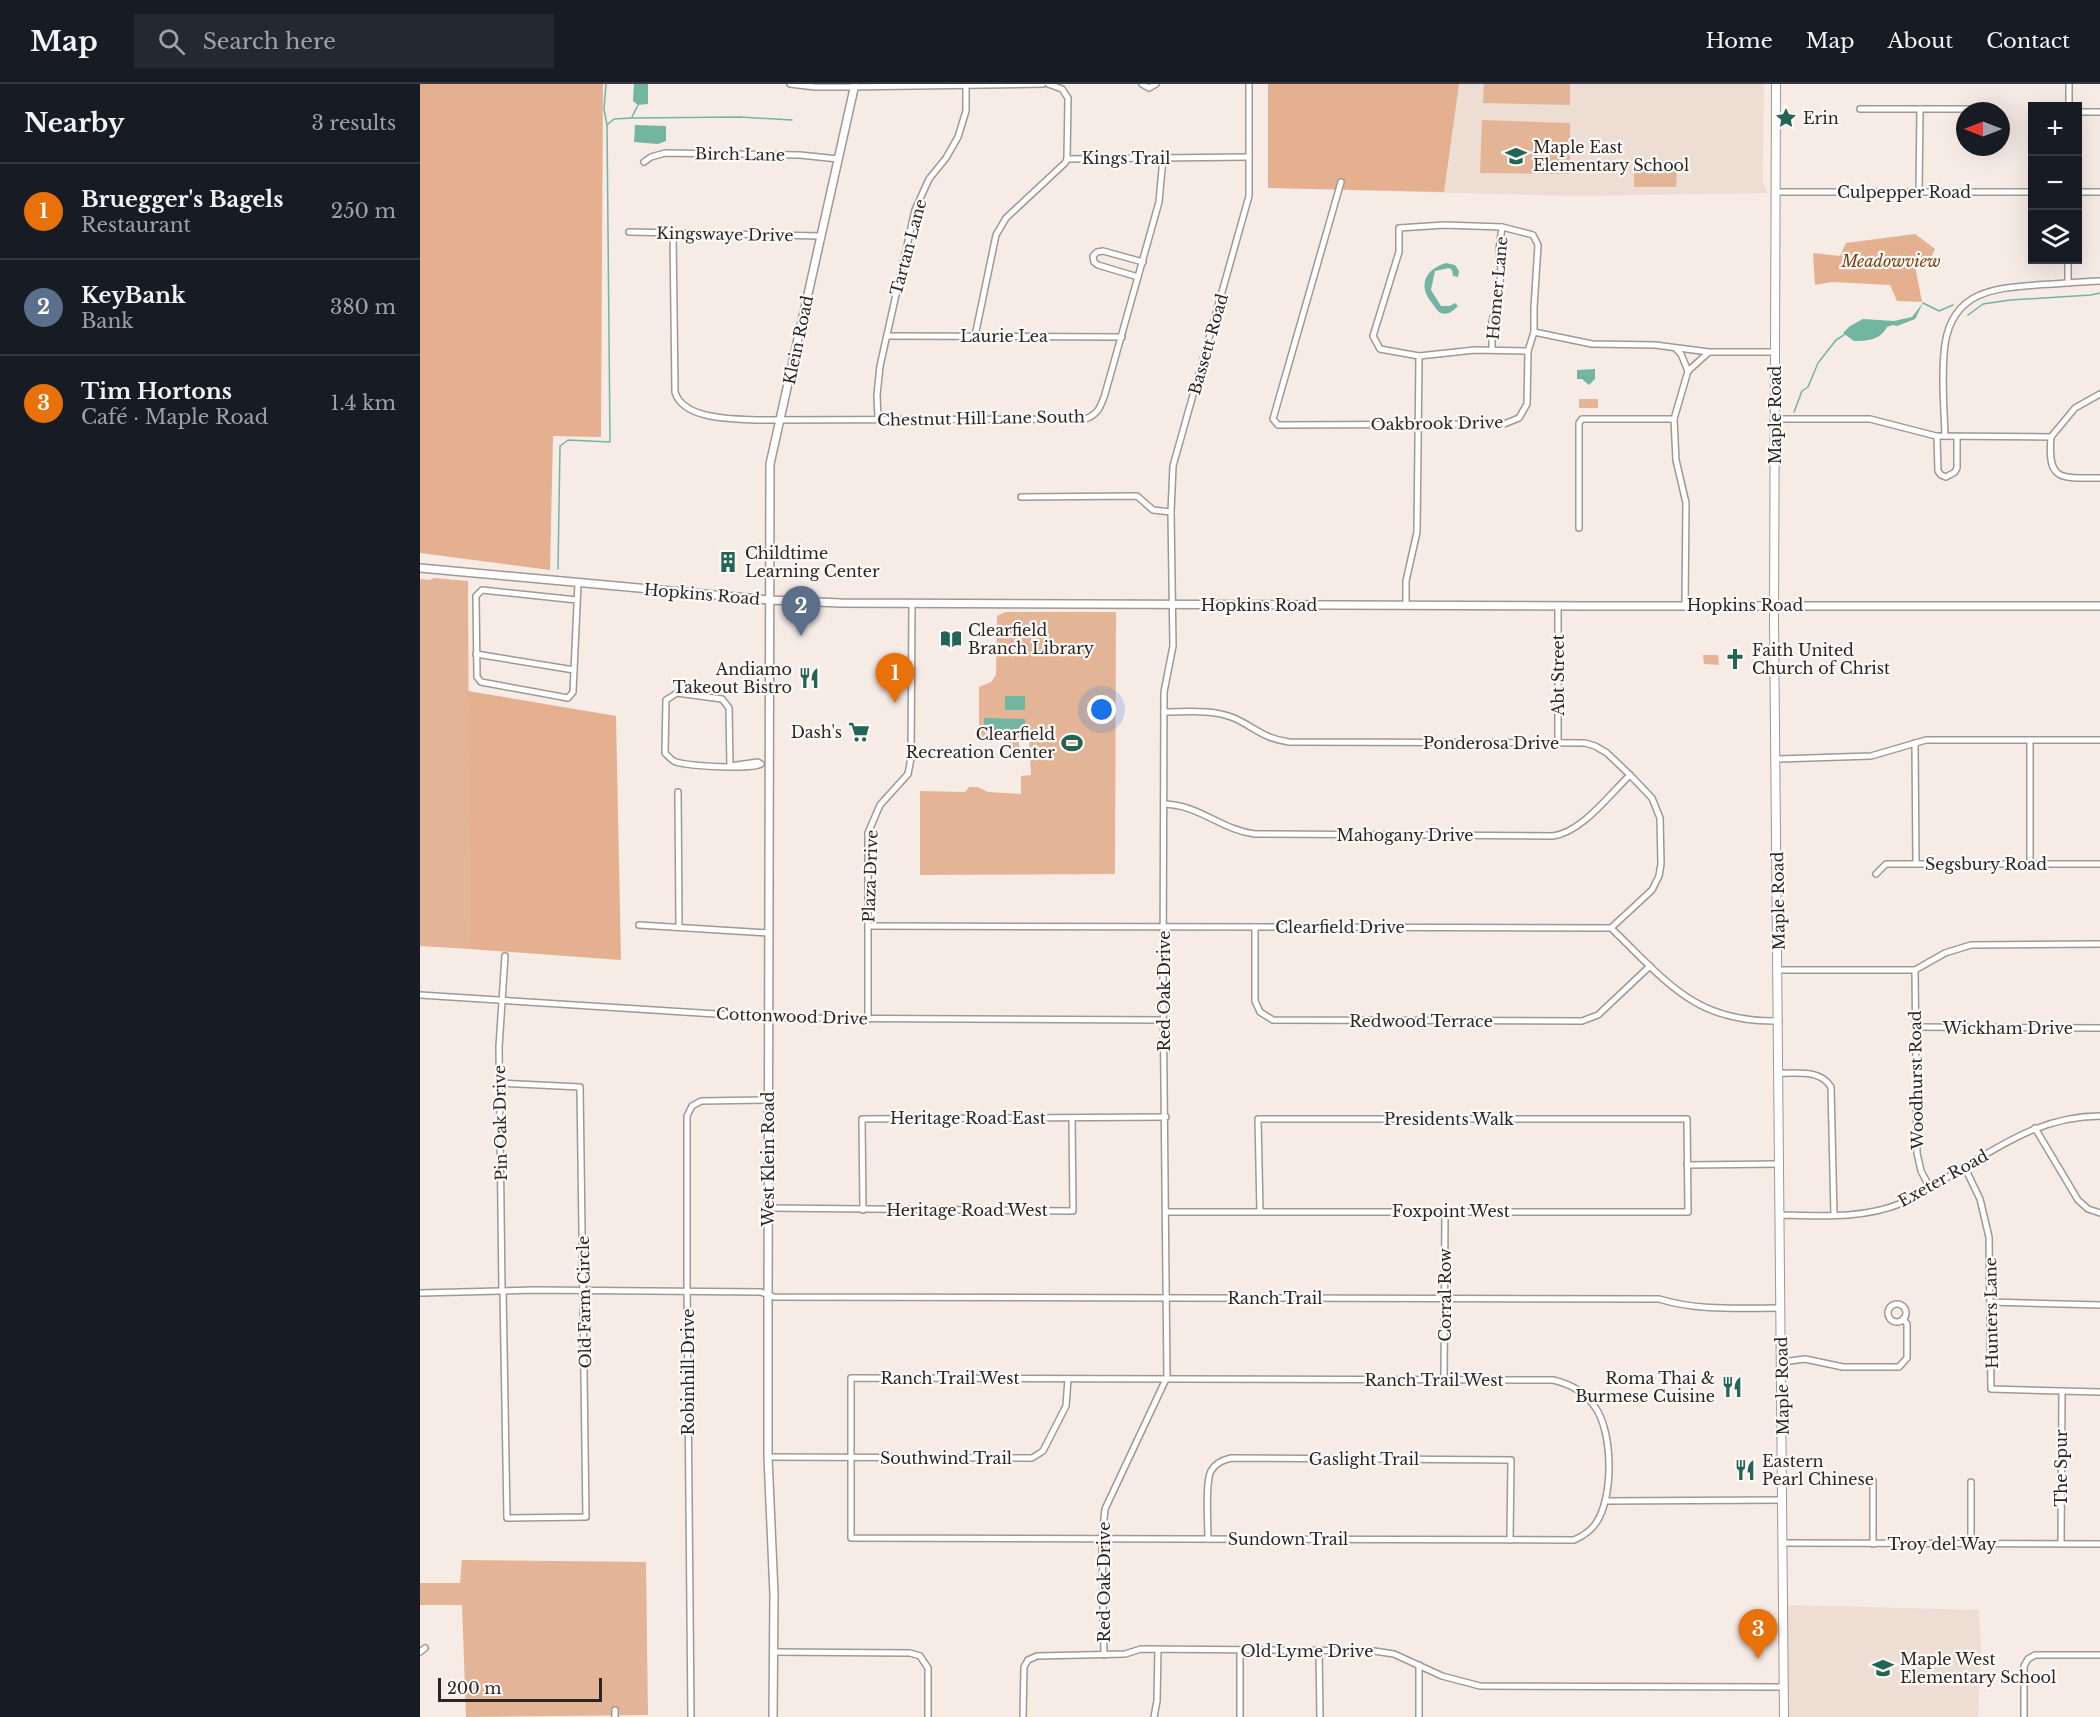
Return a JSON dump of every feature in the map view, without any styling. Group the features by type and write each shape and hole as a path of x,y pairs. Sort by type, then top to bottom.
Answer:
{"main road":[{"name":"Maple Road","path":"1776,84 1774,606 1784,1717"}],"street":[{"path":"790,84 815,87 1045,84 1062,88 1068,98 1067,159"},
{"path":"1142,84 1149,88 1156,84"},
{"name":"Bassett Road","path":"1172,604 1173,466 1249,196 1250,84"},
{"path":"2069,84 2069,102"},
{"name":"Klein Road","path":"770,600 770,464 854,86"},
{"name":"Tartan Lane","path":"878,419 878,379 915,210 930,179 958,137 966,111 966,86"},
{"path":"1860,109 1956,109"},
{"path":"1919,192 1920,109"},
{"path":"2082,112 2100,112"},
{"name":"Birch Lane","path":"644,162 651,156 665,153 800,155 838,159"},
{"name":"Kings Trail","path":"975,336 999,228 1010,214 1065,164 1067,159 1249,157"},
{"name":"Chestnut Hill Lane South","path":"673,233 675,392 678,400 693,411 748,420 1085,419 1091,417 1101,407 1122,337 1159,202 1163,158"},
{"name":"Oakbrook Drive","path":"1341,182 1273,419 1278,425 1499,425 1519,418 1527,404 1528,351 1534,332 1538,244 1533,235 1502,227 1444,225 1399,228 1399,252 1373,336 1380,349 1419,356"},
{"name":"Culpepper Road","path":"1776,192 2028,192"},
{"path":"2082,192 2100,192"},
{"name":"Homer Lane","path":"1492,350 1492,322 1501,272 1499,250 1502,227"},
{"name":"Kingswaye Drive","path":"629,232 821,236"},
{"path":"1138,277 1098,266 1094,262 1094,256 1097,252 1102,251 1143,262"},
{"path":"2068,264 2068,283"},
{"path":"1944,436 1945,343 1952,322 1963,306 1990,290 2100,281"},
{"path":"1534,332 1581,343 1645,345 1709,352 1775,352"},
{"name":"Laurie Lea","path":"886,336 1122,337"},
{"path":"1675,349 1681,354 1688,370"},
{"path":"1406,605 1406,581 1417,532 1419,356 1492,350 1528,351"},
{"path":"1685,605 1686,503 1676,460 1674,419 1688,370 1709,352"},
{"path":"2100,394 2075,408 2051,437 2049,458 2057,473 2067,478 2100,478"},
{"path":"1579,528 1579,423 1582,419 1674,419"},
{"path":"1775,419 1870,419 1937,436 2051,437"},
{"path":"1937,436 1938,471 1946,477 1955,472 1957,468 1957,437"},
{"path":"1022,497 1137,496 1153,510 1171,512"},
{"name":"Hopkins Road","path":"420,568 770,600 912,603 1558,606 2100,606"},
{"path":"577,600 482,590 476,596 477,677 482,682 568,698 573,692 578,584"},
{"name":"West Klein Road","path":"770,600 765,764 769,933 768,1457 774,1594 773,1717"},
{"name":"Plaza Drive","path":"868,1019 868,833 880,805 908,774 911,758 912,603"},
{"name":"Red Oak Drive","path":"1104,1655 1103,1518 1109,1497 1166,1379 1164,712 1166,680 1173,646 1172,604"},
{"name":"Abt Street","path":"1558,606 1558,743"},
{"path":"476,654 574,670"},
{"path":"730,766 729,708 722,699 678,693 666,700 665,753 674,762 735,768 758,767 765,764"},
{"name":"Ponderosa Drive","path":"1164,712 1211,712 1234,718 1271,738 1289,742 1585,743 1594,746 1607,753 1652,798 1660,818 1659,876 1652,890 1611,928"},
{"path":"1776,759 1871,756 1926,740 2100,740"},
{"path":"2030,740 2030,864"},
{"path":"1915,743 1916,864"},
{"name":"Mahogany Drive","path":"1164,804 1178,804 1191,808 1236,831 1255,834 1553,836 1563,834 1578,826 1630,776"},
{"path":"678,792 679,927"},
{"name":"Segsbury Road","path":"1876,874 1886,864 2100,864"},
{"path":"639,925 769,933"},
{"name":"Clearfield Drive","path":"868,926 1611,928"},
{"name":"Redwood Terrace","path":"1255,927 1255,1000 1260,1012 1273,1020 1582,1021 1598,1015 1650,966"},
{"path":"1611,928 1680,993 1708,1010 1737,1019 1779,1021"},
{"path":"1779,970 1915,970 1945,953 1971,945 2100,945"},
{"name":"Pin Oak Drive","path":"505,956 500,1083 507,1518"},
{"name":"Woodhurst Road","path":"1915,970 1917,1152 1921,1171 1930,1188"},
{"name":"Cottonwood Drive","path":"420,995 768,1017 1164,1020"},
{"name":"Wickham Drive","path":"1915,1027 2100,1028"},
{"path":"1779,1074 1816,1074 1824,1079 1831,1088 1834,1215"},
{"name":"Old Farm Circle","path":"500,1083 580,1087 584,1290 586,1517 507,1518"},
{"name":"Robinhill Drive","path":"691,1717 687,1116 689,1110 701,1101 768,1100"},
{"name":"Exeter Road","path":"1780,1215 1858,1215 1890,1207 1912,1198 2035,1128 2061,1119 2100,1116"},
{"name":"Heritage Road West","path":"768,1208 1073,1211 1072,1118"},
{"name":"Heritage Road East","path":"863,1210 862,1119 1166,1118"},
{"name":"Presidents Walk","path":"1260,1212 1258,1119 1686,1119 1687,1165"},
{"path":"2035,1128 2078,1200 2088,1209 2100,1213"},
{"path":"1687,1165 1780,1164"},
{"name":"Foxpoint West","path":"1166,1212 1688,1212 1687,1165"},
{"name":"Hunters Lane","path":"1965,1168 1980,1199 1987,1224 1990,1264 1991,1389 2100,1392"},
{"name":"Corral Row","path":"1444,1380 1445,1211"},
{"name":"Ranch Trail","path":"420,1293 584,1290 761,1292 774,1297 1659,1299 1706,1308 1781,1308"},
{"path":"1990,1302 2100,1305"},
{"path":"1782,1362 1805,1359 1843,1367 1899,1367 1907,1358 1907,1324 1903,1319"},
{"name":"Ranch Trail West","path":"851,1458 851,1378 1553,1380 1581,1391 1599,1412 1606,1431 1609,1459 1605,1501"},
{"name":"Southwind Trail","path":"768,1457 1032,1458 1043,1450 1066,1406 1068,1379"},
{"name":"The Spur","path":"2061,1544 2062,1391"},
{"name":"Sundown Trail","path":"851,1458 851,1538 1574,1539 1587,1533 1597,1522 1605,1501"},
{"name":"Gaslight Trail","path":"1208,1539 1209,1475 1214,1466 1230,1458 1510,1460 1510,1539"},
{"path":"1873,1544 1874,1481"},
{"path":"1971,1482 1971,1544"},
{"path":"1605,1501 1783,1500"},
{"name":"Troy del Way","path":"1783,1543 2100,1544"},
{"name":"Old Lyme Drive","path":"1023,1717 1025,1664 1037,1656 1125,1654 1141,1649 1386,1652 1442,1676 1480,1686 1784,1687"},
{"path":"1154,1717 1158,1701 1158,1649"},
{"path":"1240,1650 1240,1717"},
{"path":"1319,1650 1320,1717"},
{"path":"773,1652 910,1653 920,1656 928,1668 928,1717"},
{"path":"2024,1717 2024,1666 2028,1659 2035,1655 2100,1655"},
{"path":"1419,1665 1419,1717"},
{"path":"615,1710 615,1717"}],"shaded area":[{"path":"634,84 648,84 648,104 638,105 633,101"},
{"name":"Maple East Elementary School","path":"1268,84 1764,84 1763,182 1767,193 1577,196 1268,188"},
{"path":"1484,84 1570,84 1570,105 1483,103"},
{"path":"1482,120 1570,123 1570,174 1480,173"},
{"path":"635,125 666,126 666,141 658,144 634,142"},
{"path":"1634,169 1677,169 1676,187 1634,187"},
{"path":"1446,263 1455,265 1459,271 1458,277 1453,276 1449,268 1435,271 1431,290 1441,306 1450,306 1455,303 1458,306 1444,314 1437,310 1427,296 1425,284 1426,278 1433,269"},
{"path":"1923,303 1915,319 1887,327 1881,335 1873,339 1854,341 1843,333 1863,319 1894,321 1912,317"},
{"path":"1595,369 1595,379 1589,385 1582,379 1577,379 1577,370"},
{"path":"1579,399 1598,399 1598,408 1579,408"},
{"path":"433,578 468,581 470,949 420,946 420,579 431,580"},
{"name":"Clearfield Recreation Center","path":"1005,612 1116,612 1115,874 920,875 920,791 965,792 969,787 977,787 988,792 1021,794 1021,776 1031,775 1029,738 1019,738 1019,748 1009,748 1009,738 979,738 979,687 991,682 996,675 997,616"},
{"path":"1703,655 1718,655 1719,665 1704,664"},
{"path":"1005,696 1025,696 1025,710 1005,710"},
{"path":"984,718 1025,719 1025,731 984,731"},
{"path":"462,1560 646,1562 648,1715 466,1717 462,1605 420,1605 420,1583 460,1583"},
{"name":"Maple West Elementary School","path":"1788,1605 1979,1610 1981,1650 1978,1717 1784,1717"}],"green space":[{"path":"420,84 603,84 601,437 553,436 550,570 420,553"},
{"path":"1268,84 1459,84 1444,192 1268,188"},
{"name":"Meadowview","path":"1915,234 1935,249 1931,258 1915,266 1922,302 1897,301 1890,285 1832,282 1815,285 1813,253 1840,256 1846,243"},
{"path":"468,691 616,716 621,960 470,949"}],"waterway":[{"path":"606,84 604,109 607,125"},
{"path":"632,117 638,105"},
{"path":"558,569 560,446 568,440 610,442 607,125 614,119 632,118 740,117 792,120"},
{"path":"1968,315 1983,304 2100,293"},
{"path":"1923,303 1939,311 1953,305"},
{"path":"1794,412 1802,391 1808,387 1818,363 1836,340 1844,335"}],"place":[{"name":"Erin","path":"1786,118"},
{"name":"Maple East Elementary School","path":"1516,156"},
{"name":"Childtime Learning Center","path":"728,562"},
{"name":"KeyBank","path":"801,636"},
{"name":"Clearfield Branch Library","path":"951,639"},
{"name":"Faith United Church of Christ","path":"1735,659"},
{"name":"Andiamo Takeout Bistro","path":"809,678"},
{"name":"Bruegger's Bagels","path":"895,703"},
{"name":"Dash's","path":"859,732"},
{"name":"Clearfield Recreation Center","path":"1072,743"},
{"name":"Roma Thai & Burmese Cuisine","path":"1732,1387"},
{"name":"Eastern Pearl Chinese","path":"1745,1470"},
{"name":"Tim Hortons","path":"1758,1659"},
{"name":"Maple West Elementary School","path":"1883,1668"}]}
